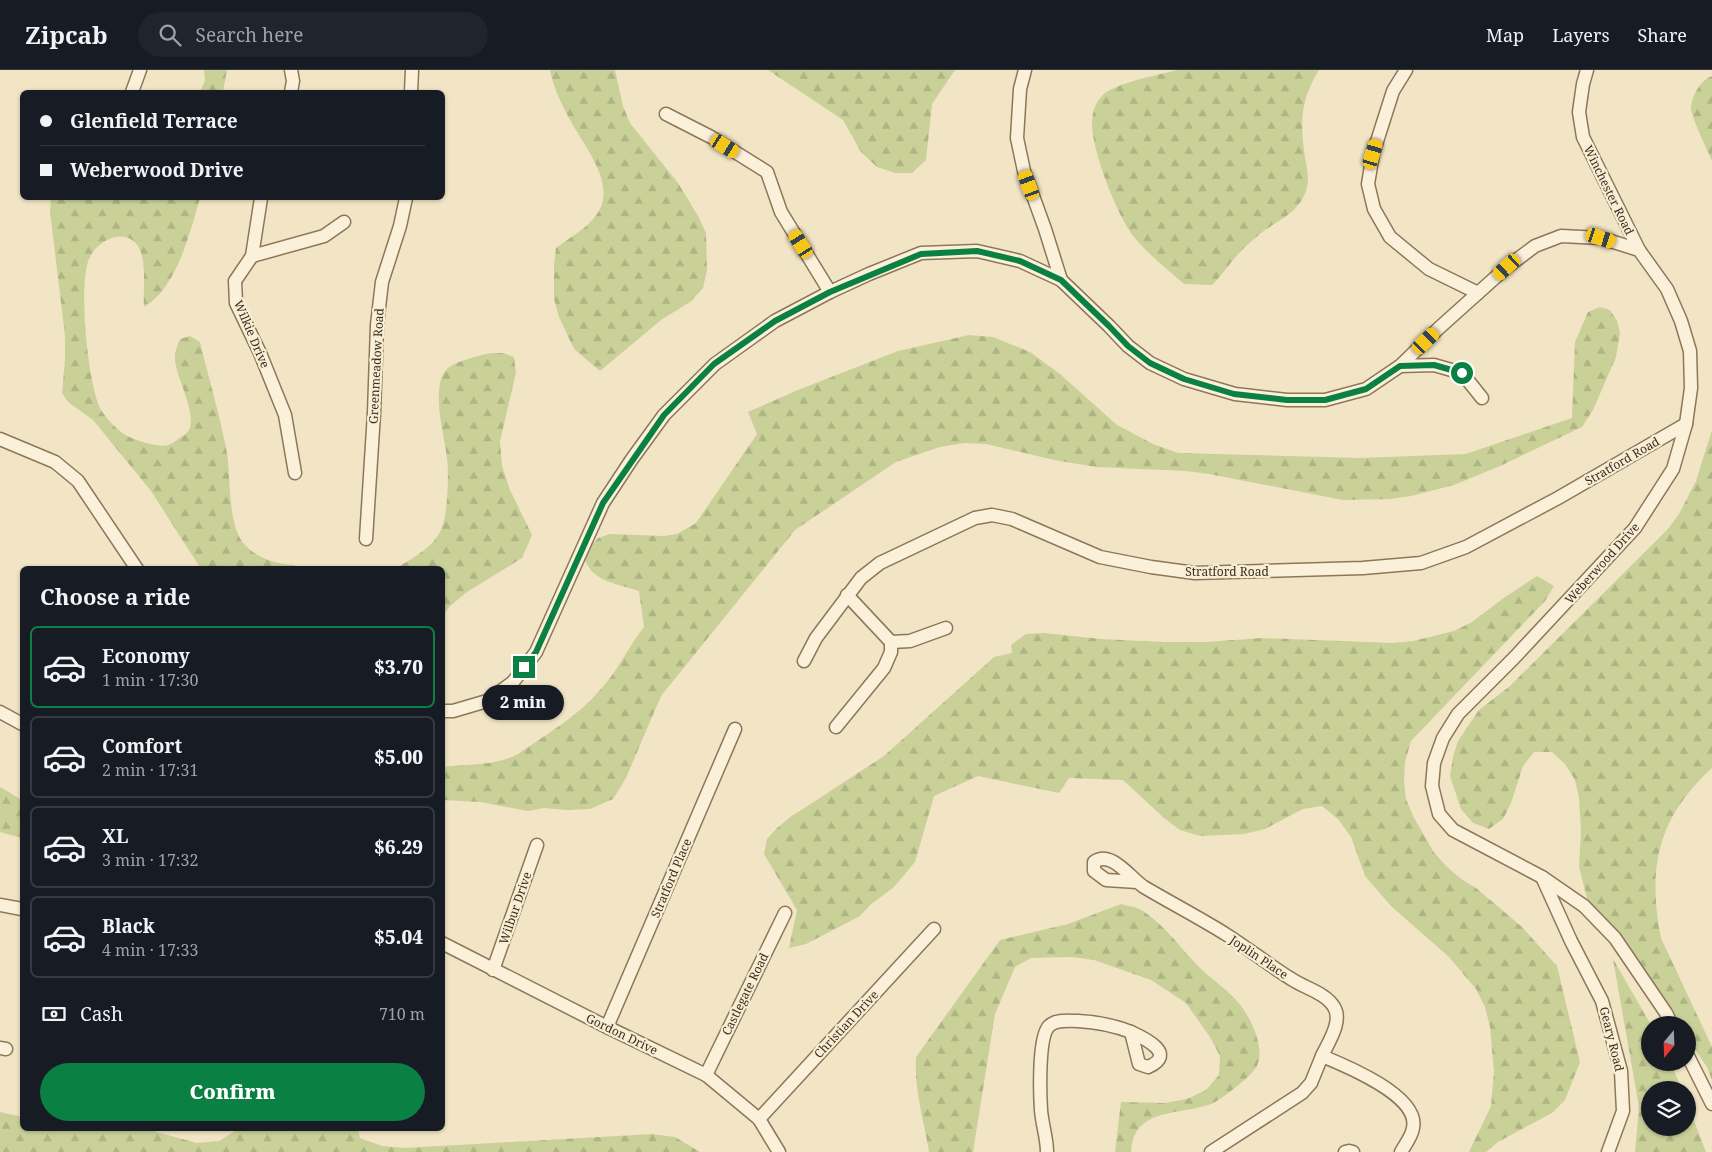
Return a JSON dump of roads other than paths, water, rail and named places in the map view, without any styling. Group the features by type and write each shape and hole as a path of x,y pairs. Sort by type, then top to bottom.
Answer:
{"street":[{"path":"133,90 140,70"},
{"path":"291,70 293,81 291,90"},
{"path":"411,90 412,70"},
{"path":"1025,70 1020,89 1017,138 1024,171 1045,228 1061,280"},
{"path":"1406,70 1393,91 1373,154 1368,184 1374,209 1390,237 1429,269 1478,293"},
{"name":"Winchester Road","path":"1588,70 1583,84 1579,112 1583,138 1639,250"},
{"path":"666,114 711,137 766,172 781,212 830,292"},
{"name":"Wilkie Drive","path":"261,200 252,256 235,281 236,303 260,353 285,415 295,473"},
{"name":"Greenmeadow Road","path":"366,539 374,413 377,325 382,282 400,226 406,200"},
{"path":"252,256 324,236 344,222"},
{"path":"445,710 453,711 487,700 513,682 536,652 603,503 664,415 714,364 775,321 830,292 921,254 977,251 1020,261 1061,280 1128,346 1150,363 1184,379 1234,394 1287,400 1325,400 1366,389 1400,366 1507,267 1534,246 1561,236 1601,238 1639,250"},
{"name":"Weberwood Drive","path":"1639,250 1667,289 1681,321 1690,351 1692,388 1686,424 1673,469 1635,528 1514,658 1458,714 1443,738 1434,763 1432,786 1439,814 1453,830 1542,877 1584,906 1615,938 1668,1016"},
{"path":"1400,366 1434,365 1462,373 1482,398"},
{"name":"Stratford Road","path":"804,661 816,638 860,578 880,563 975,518 992,515 1012,519 1100,557 1151,568 1195,572 1363,568 1421,563 1466,547 1558,498 1686,424"},
{"path":"0,438 55,462 78,481 135,566"},
{"path":"836,727 884,668 892,652 890,642 848,595"},
{"path":"890,642 910,641 946,628"},
{"path":"0,712 20,723"},
{"name":"Stratford Place","path":"607,1027 735,729"},
{"name":"Wilbur Drive","path":"493,970 537,846"},
{"name":"Geary Road","path":"1542,877 1570,941 1602,1001 1621,1071 1623,1111 1608,1152"},
{"name":"Joplin Place","path":"1137,882 1226,934 1329,1001 1335,1007 1336,1024 1311,1082 1302,1092 1212,1152"},
{"path":"0,905 20,910"},
{"name":"Castlegate Road","path":"706,1075 785,913"},
{"name":"Christian Drive","path":"759,1119 934,928"},
{"name":"Gordon Drive","path":"445,945 706,1075 759,1119 779,1152"},
{"path":"1047,1152 1040,1090 1042,1041 1049,1026 1064,1021 1095,1022 1131,1032"},
{"path":"1322,1056 1351,1068 1403,1102 1413,1118 1414,1127 1401,1152"},
{"path":"1696,1071 1712,1104"},
{"path":"1345,1152 1353,1152"}]}
